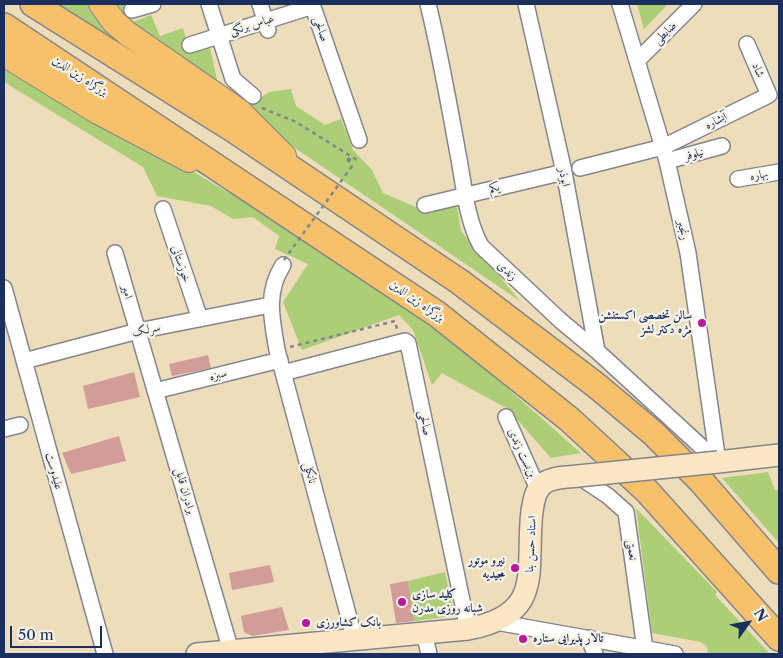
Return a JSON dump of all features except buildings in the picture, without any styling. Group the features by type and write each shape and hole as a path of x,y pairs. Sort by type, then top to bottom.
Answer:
{"highway":[{"path":"33,4 234,130 460,282 604,392 653,433 701,481 779,571"},
{"name":"بزرگراه زین الدین","path":"4,26 292,215 437,314 569,419 646,490 779,638"}],"main road":[{"path":"101,4 114,22 128,34 239,111 312,183"},
{"path":"4,54 98,112 292,215"},
{"path":"538,489 552,480 578,476 779,455"},
{"name":"استاد حسن بنا","path":"197,654 305,649 355,640 468,629 496,622 514,610 525,591 530,572 531,519 538,489"}],"street":[{"path":"132,10 153,4"},
{"path":"209,4 233,80 253,96"},
{"path":"260,4 267,26"},
{"name":"زندی","path":"428,4 441,60 474,233 481,246 561,321 597,351 718,462"},
{"name":"ابوذر","path":"526,4 564,172 597,351"},
{"name":"رنجبر","path":"620,4 667,161 688,253 718,462"},
{"name":"ضابطی","path":"637,61 694,4"},
{"name":"عباس برنگی","path":"190,45 219,35 267,26 313,5"},
{"name":"صالحی","path":"313,5 359,140"},
{"name":"شاد","path":"747,44 768,95"},
{"name":"آبشاره","path":"663,147 768,95"},
{"name":"نیلوفر","path":"667,161 722,146"},
{"path":"580,168 663,147"},
{"name":"یکم","path":"425,205 564,172"},
{"name":"بهاره","path":"738,178 779,172"},
{"name":"خوزستانی","path":"163,209 200,319"},
{"name":"امیر","path":"115,253 138,331"},
{"path":"270,305 276,276 284,262"},
{"name":"علیدوست","path":"4,288 105,654"},
{"name":"سرلک","path":"24,362 138,331 270,305"},
{"name":"نانکلی","path":"270,305 280,361 355,640"},
{"name":"برادران قابل","path":"138,331 231,651"},
{"path":"280,361 401,342"},
{"name":"صالحی","path":"401,342 408,343 468,629"},
{"name":"سبزه","path":"155,391 280,361"},
{"name":"بن‌بست زندی","path":"506,417 538,489"},
{"path":"4,429 20,425"},
{"name":"نعمتی","path":"578,476 608,496 626,512 645,649"},
{"path":"496,622 675,654"},
{"path":"424,633 429,654"},
{"path":"589,638 595,654"}],"path":[{"path":"253,96 262,109 296,122 357,160 347,159 352,166 284,262"},
{"path":"280,361 395,320 401,342"}],"green space":[{"path":"58,4 95,4 238,118"},
{"path":"108,4 124,4 133,22 151,15 160,36 183,28 190,54 210,48 219,88 130,28"},
{"path":"637,4 668,4 644,29"},
{"path":"4,59 224,190 334,252 447,335 581,453 551,458 508,409 442,373 432,385 413,330 399,315 302,350 283,302 308,264 275,249 279,236 253,217 233,219 211,206 157,196 143,167 4,82"},
{"path":"291,89 296,106 325,125 341,119 353,150 372,170 383,193 423,210 456,200 461,231 520,301 270,131 246,108 269,92"},
{"path":"768,472 775,490 779,490 779,543 722,478"},
{"path":"636,508 717,592 715,595 770,654 708,654 707,647 701,642 652,633"},
{"path":"445,572 454,616 414,621 408,581"}],"place":[{"name":"سالن تخصصی اکستنشن مژه دکتر لشز","path":"702,323"},
{"name":"نیرو موتور مجیدیه","path":"515,568"},
{"name":"کلید سازی شبانه روزی مدرن","path":"402,602"},
{"name":"بانک کشاورزی","path":"306,623"},
{"name":"تالار پذیرایی ستاره","path":"523,639"}]}
